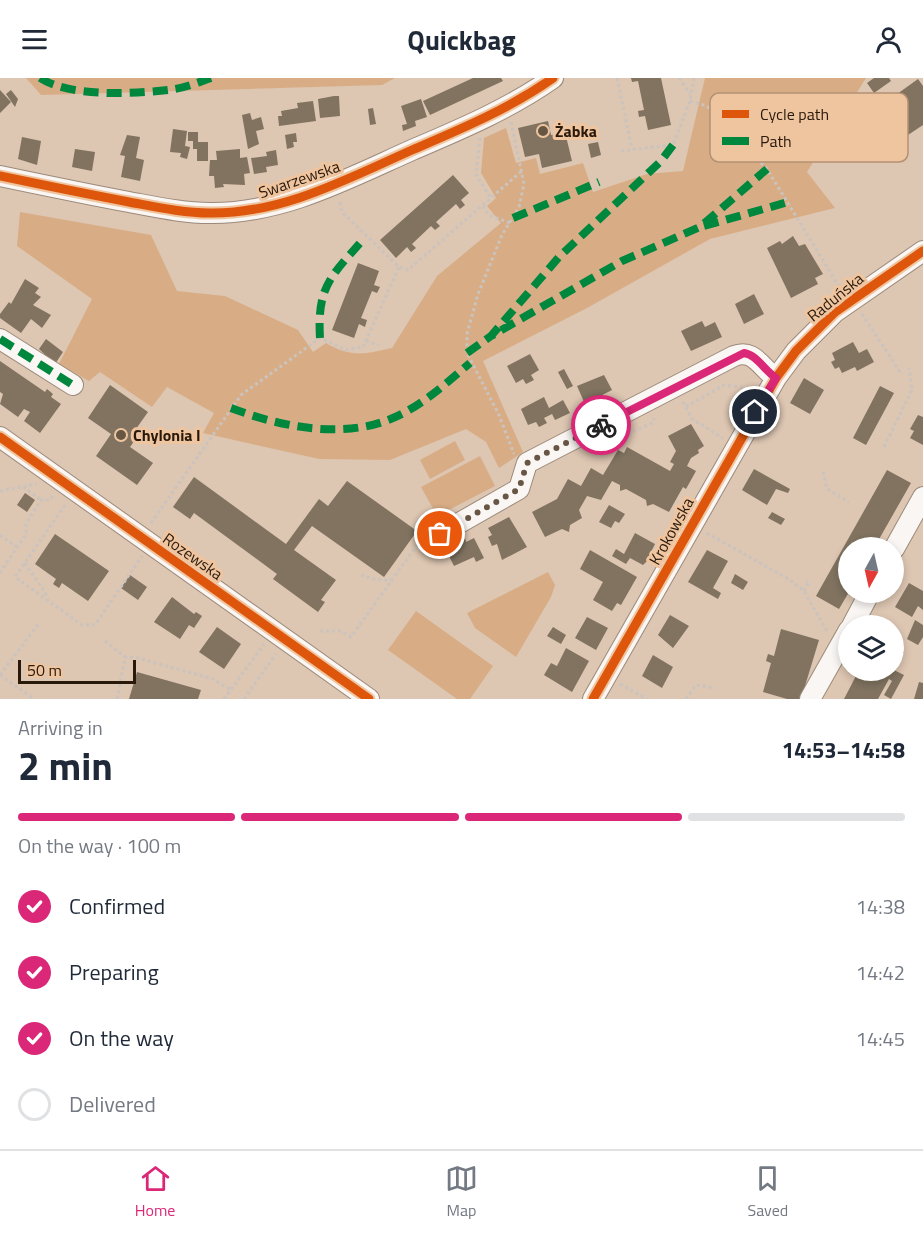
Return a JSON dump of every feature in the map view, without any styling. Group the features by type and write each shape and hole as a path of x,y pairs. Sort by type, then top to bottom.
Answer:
{"street":[{"name":"Swarzewska","path":"0,176 166,209 210,213 253,210 319,191 406,153 501,111 552,78"},
{"name":"Raduńska","path":"770,374 848,302 923,251"},
{"path":"0,339 73,385"},
{"path":"432,532 519,489 527,463 734,356 744,353 752,355 770,374"},
{"name":"Krokowska","path":"593,699 693,524 770,374"},
{"name":"Rozewska","path":"0,437 369,699"},
{"path":"901,537 923,497"},
{"path":"810,699 838,650"}],"path":[{"path":"617,78 632,149"},
{"path":"679,78 691,96"},
{"path":"621,151 673,145 690,101 694,78"},
{"path":"690,101 710,109"},
{"path":"516,117 510,120 525,178 519,207 502,235 478,294 467,334 467,353 499,415 516,459"},
{"path":"481,133 476,175 491,198"},
{"path":"760,162 767,169 855,314 859,310 900,372"},
{"path":"341,194 339,208 342,212 399,267 408,270 523,170"},
{"path":"483,206 489,215 510,223"},
{"path":"148,527 241,395 320,338 346,350 363,347 399,267"},
{"path":"366,342 379,345"},
{"path":"884,447 912,390 909,368"},
{"path":"742,405 747,396 770,374"},
{"path":"686,407 724,384 741,387 747,396"},
{"path":"673,407 683,402 692,419 723,439 728,430"},
{"path":"591,451 652,423 653,418 663,413"},
{"path":"823,472 827,489 849,502"},
{"path":"0,491 39,483"},
{"path":"22,487 41,500 50,500 55,494"},
{"path":"47,489 62,499"},
{"path":"0,573 26,534 26,524 41,500"},
{"path":"70,504 61,510 15,577 17,580 82,626 93,626 142,556"},
{"path":"693,524 790,580 804,591 838,650"},
{"path":"320,631 341,631 351,637 422,540 432,532"},
{"path":"0,536 17,547"},
{"path":"25,562 45,592 48,602"},
{"path":"361,575 376,580 392,580"},
{"path":"804,591 809,582 806,580"},
{"path":"34,699 0,675 39,623"},
{"path":"105,641 125,657 134,657 213,679 231,690"},
{"path":"225,699 264,642 278,652 244,699"},
{"path":"117,699 125,657"},
{"path":"606,676 647,699"},
{"path":"686,699 696,684 715,688"}],"shaded area":[{"path":"26,78 395,78 382,85 41,95"},
{"path":"705,78 866,78 857,93 710,93 710,162 813,162 807,172 835,208 710,239 587,308 483,361 523,452 499,468 486,442 466,429 390,460 319,459 203,433 214,413 167,387 152,407 100,372 89,381 59,364 92,299 17,246 20,212 151,235 177,291 225,296 298,330 313,352 326,343 351,353 374,352 392,348 437,276 501,223 487,206 496,198 481,173 484,138 506,128 516,163 536,158 540,174 583,163 593,192 647,174 683,171"},
{"path":"455,441 465,460 430,479 420,460"},
{"path":"480,456 495,486 437,516 421,487"},
{"path":"548,572 555,585 551,597 516,657 475,628 467,613"},
{"path":"416,611 493,666 470,699 457,699 388,650"}],"building":[{"path":"473,78 501,78 503,81 430,115 423,101"},
{"path":"631,78 661,78 671,125 648,130 645,116 639,117 638,111 644,110 638,81 632,82"},
{"path":"874,78 889,78 891,81 874,93 867,83"},
{"path":"918,79 923,86 923,125 908,135 908,93 898,93"},
{"path":"0,90 11,102 0,113"},
{"path":"11,90 18,99 15,107 6,94"},
{"path":"339,96 340,116 320,118 318,99"},
{"path":"421,99 427,117 415,121 416,126 403,131 402,125 407,124 401,106"},
{"path":"313,101 316,121 279,126 278,116 282,116 281,111 298,108 297,103"},
{"path":"373,108 376,124 370,125 368,109"},
{"path":"250,113 252,120 261,117 264,129 256,131 259,144 248,149 242,115"},
{"path":"548,121 551,135 565,132 572,161 542,168 539,154 525,157 518,128"},
{"path":"173,129 187,131 185,146 190,147 187,159 180,157 181,153 170,152"},
{"path":"188,132 198,132 198,142 208,142 208,161 197,161 197,149 193,149 193,141 188,141"},
{"path":"296,133 297,142 293,142 294,147 287,149 285,135"},
{"path":"127,135 140,137 136,158 144,160 140,181 121,177 125,156 120,155"},
{"path":"22,137 41,141 37,165 18,159"},
{"path":"598,142 601,155 591,158 588,144"},
{"path":"75,149 95,152 92,171 72,167"},
{"path":"240,149 240,158 247,157 250,173 244,174 245,185 223,184 224,187 215,188 214,176 209,176 210,160 217,160 216,151"},
{"path":"276,150 278,165 266,167 267,172 254,174 251,158 267,156 266,152"},
{"path":"453,175 469,193 461,200 465,205 460,209 456,204 436,222 440,226 435,230 431,226 412,244 416,248 411,252 407,247 396,258 380,240"},
{"path":"793,236 799,246 805,244 823,274 815,278 818,284 791,298 767,248 780,241 782,244"},
{"path":"358,263 379,271 374,285 380,287 377,293 372,291 361,318 367,320 365,327 359,324 354,338 332,330"},
{"path":"25,279 39,288 35,293 41,297 33,305 51,315 42,328 31,319 21,333 0,318 0,314 9,302 11,304"},
{"path":"754,294 764,314 744,324 735,304"},
{"path":"702,321 705,327 715,322 722,337 691,351 681,331"},
{"path":"46,339 63,352 55,364 39,349"},
{"path":"853,342 859,353 867,349 874,362 857,371 855,367 842,373 839,367 835,369 831,362 835,360 832,353"},
{"path":"530,354 539,370 531,375 534,380 526,384 523,379 516,383 507,366"},
{"path":"0,361 45,392 47,389 53,394 51,397 61,404 40,433 24,421 30,412 24,409 18,417 0,404 3,394 0,392"},
{"path":"564,369 573,386 567,389 558,372"},
{"path":"604,375 612,390 585,404 577,386"},
{"path":"804,378 824,390 810,414 790,403"},
{"name":"Chylonia I","path":"110,385 148,412 131,436 135,440 130,447 153,463 137,485 96,456 111,434 88,418"},
{"path":"880,386 894,393 866,445 853,438"},
{"path":"544,397 549,408 563,400 570,413 555,420 552,414 544,418 547,423 539,427 536,422 528,425 521,409"},
{"path":"918,415 923,417 923,445 910,438 914,431 910,429"},
{"path":"691,424 704,446 691,458 687,466 696,471 686,489 683,487 669,512 653,504 647,506 646,500 626,489 620,491 620,485 612,481 601,500 587,496 579,510 582,518 570,525 569,532 562,529 545,537 532,512 557,499 568,479 581,486 591,468 603,475 618,450 624,453 627,447 670,471 674,464 670,462 676,451 668,436"},
{"path":"754,469 790,489 788,493 776,489 767,505 742,490"},
{"path":"887,470 911,483 880,537 849,537"},
{"path":"194,477 286,544 319,499 328,506 347,481 417,531 384,577 312,526 294,550 336,580 321,600 325,602 318,612 273,579 277,574 194,513 190,519 173,507"},
{"path":"25,493 35,500 27,512 17,505"},
{"path":"609,505 625,514 619,523 615,521 611,528 599,522"},
{"path":"772,512 785,519 781,525 768,518"},
{"path":"509,517 527,547 502,560 497,544 492,546 488,537 492,535 488,528"},
{"path":"635,533 655,544 651,552 654,554 643,565 630,558 626,564 612,556 616,549 624,554"},
{"path":"55,534 109,571 88,601 62,583 59,588 53,584 56,579 35,564"},
{"path":"465,538 466,542 474,538 484,558 476,562 474,557 454,566 445,548"},
{"path":"590,550 637,577 621,605 617,603 612,611 593,600 603,582 580,569"},
{"path":"707,550 728,561 713,588 721,593 718,599 688,582"},
{"path":"838,557 838,603 843,603 839,609 816,596"},
{"path":"735,574 748,582 743,590 731,583"},
{"path":"130,575 147,587 138,600 121,588"},
{"path":"909,583 923,591 923,610 918,606 912,617 895,607 897,603 904,603 904,592"},
{"path":"172,597 194,614 196,612 202,616 194,628 189,625 180,639 154,622"},
{"path":"670,615 689,626 673,648 658,635"},
{"path":"587,617 608,628 596,650 575,638"},
{"path":"915,620 923,625 923,637 918,645 907,639"},
{"path":"217,627 241,644 224,669 199,652"},
{"path":"553,627 566,635 561,644 547,636"},
{"path":"781,629 819,640 801,699 787,699 763,692 771,663 766,661 768,654 774,656"},
{"path":"566,648 589,661 572,692 544,675 551,663 557,666"},
{"path":"653,655 673,667 662,688 642,676"},
{"path":"137,672 201,690 198,699 129,699"},
{"path":"853,681 888,681 878,699 844,699"},
{"path":"892,681 901,681 891,699 884,695"},
{"path":"919,682 923,683 923,699 914,699"}],"marked path":[{"path":"40,78 69,89 105,93 175,89 211,78"},
{"path":"673,145 661,161 559,257 491,336 622,261 700,227 767,169"},
{"path":"513,218 599,182"},
{"path":"704,226 788,202"},
{"path":"320,338 323,295 341,265 361,242"},
{"path":"467,353 491,336"},
{"path":"0,339 73,385"},
{"path":"231,408 268,420 309,428 349,429 369,426 411,409 432,395 470,363"}],"cycle path":[{"path":"0,176 180,211 210,213 263,208 314,193 449,134 502,109 553,78"},
{"path":"593,699 776,378 796,351 835,312 923,251"},
{"path":"0,437 369,699"}],"way so far":[{"path":"440,534 519,489 527,463 601,425"}],"place":[{"name":"Żabka","path":"543,131"},
{"name":"Chylonia I","path":"121,435"}],"route":[{"path":"601,425 734,356 744,353 755,357 765,371 776,378 755,412"}]}
